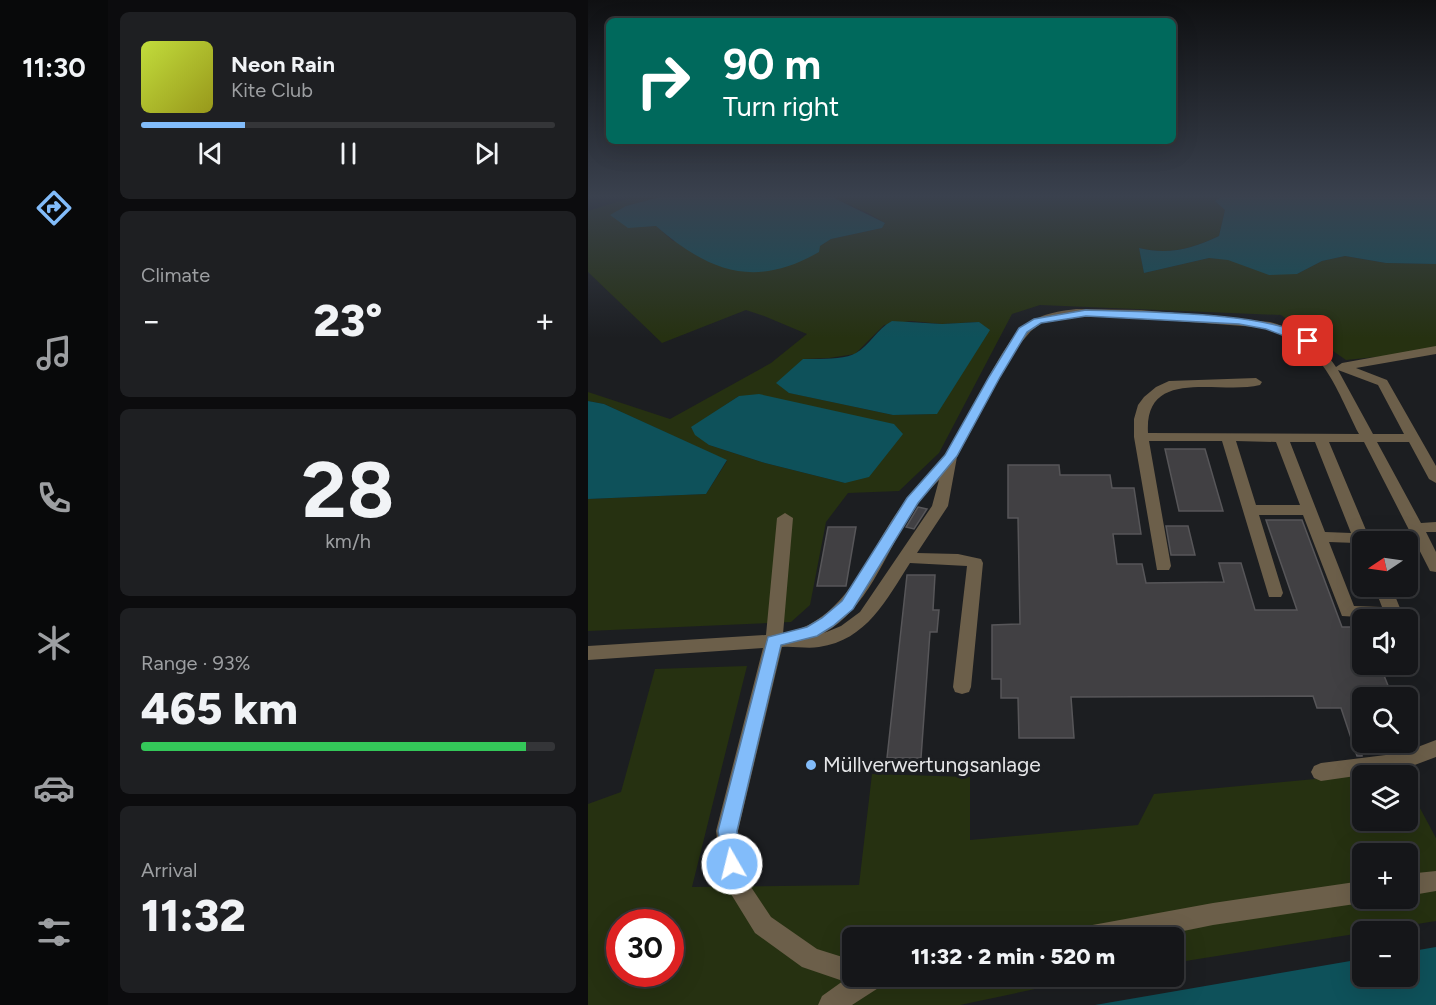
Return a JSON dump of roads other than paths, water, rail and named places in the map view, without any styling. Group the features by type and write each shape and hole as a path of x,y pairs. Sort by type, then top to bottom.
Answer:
{"street":[{"path":"779,641 811,632 828,622 847,605 912,501 951,456 994,377 1023,330 1038,321 1060,315 1086,313 1239,321 1269,326 1308,341 1335,366 1383,382 1436,478"},
{"path":"1335,366 1436,350"},
{"path":"1335,366 1369,439 1436,567"},
{"path":"1163,566 1139,418 1147,400 1156,391 1169,385 1256,382"},
{"path":"1141,437 1412,438"},
{"path":"1228,438 1275,593"},
{"path":"1282,438 1348,612 1393,613 1386,597"},
{"path":"1321,438 1358,531"},
{"path":"588,653 779,641 812,644 828,640 851,629 866,616 940,506 951,456"},
{"path":"1251,510 1309,510"},
{"path":"785,518 779,641 727,831 734,881 763,925 811,959 842,969"},
{"path":"1416,528 1436,527"},
{"path":"1320,537 1352,539"},
{"path":"905,558 958,559 975,563 962,687"},
{"path":"1321,772 1404,761 1436,748"},
{"path":"1418,883 1436,880"},
{"path":"1145,927 1213,914 1352,893"},
{"path":"831,1005 851,987"}],"water":[{"path":"679,244 823,244 820,246 819,252 796,263 774,270 753,272 733,270 695,255"},
{"path":"1199,244 1436,244 1436,264 1386,263 1345,256 1322,261 1297,274 1269,275 1228,260 1209,258 1144,273 1139,248 1170,251"},
{"path":"892,321 942,324 979,322 990,330 937,414 893,415 789,393 776,383 803,359 838,358 856,353"},
{"path":"759,394 894,424 903,434 869,477 845,483 765,463 709,445 695,435 691,427 739,396"},
{"path":"588,401 604,404 727,460 706,494 588,499"},
{"path":"1436,947 1436,1005 1095,1005 1352,961 1352,987 1418,987 1418,950"}],"place":[{"name":"Müllverwertungsanlage","path":"811,765"}]}
